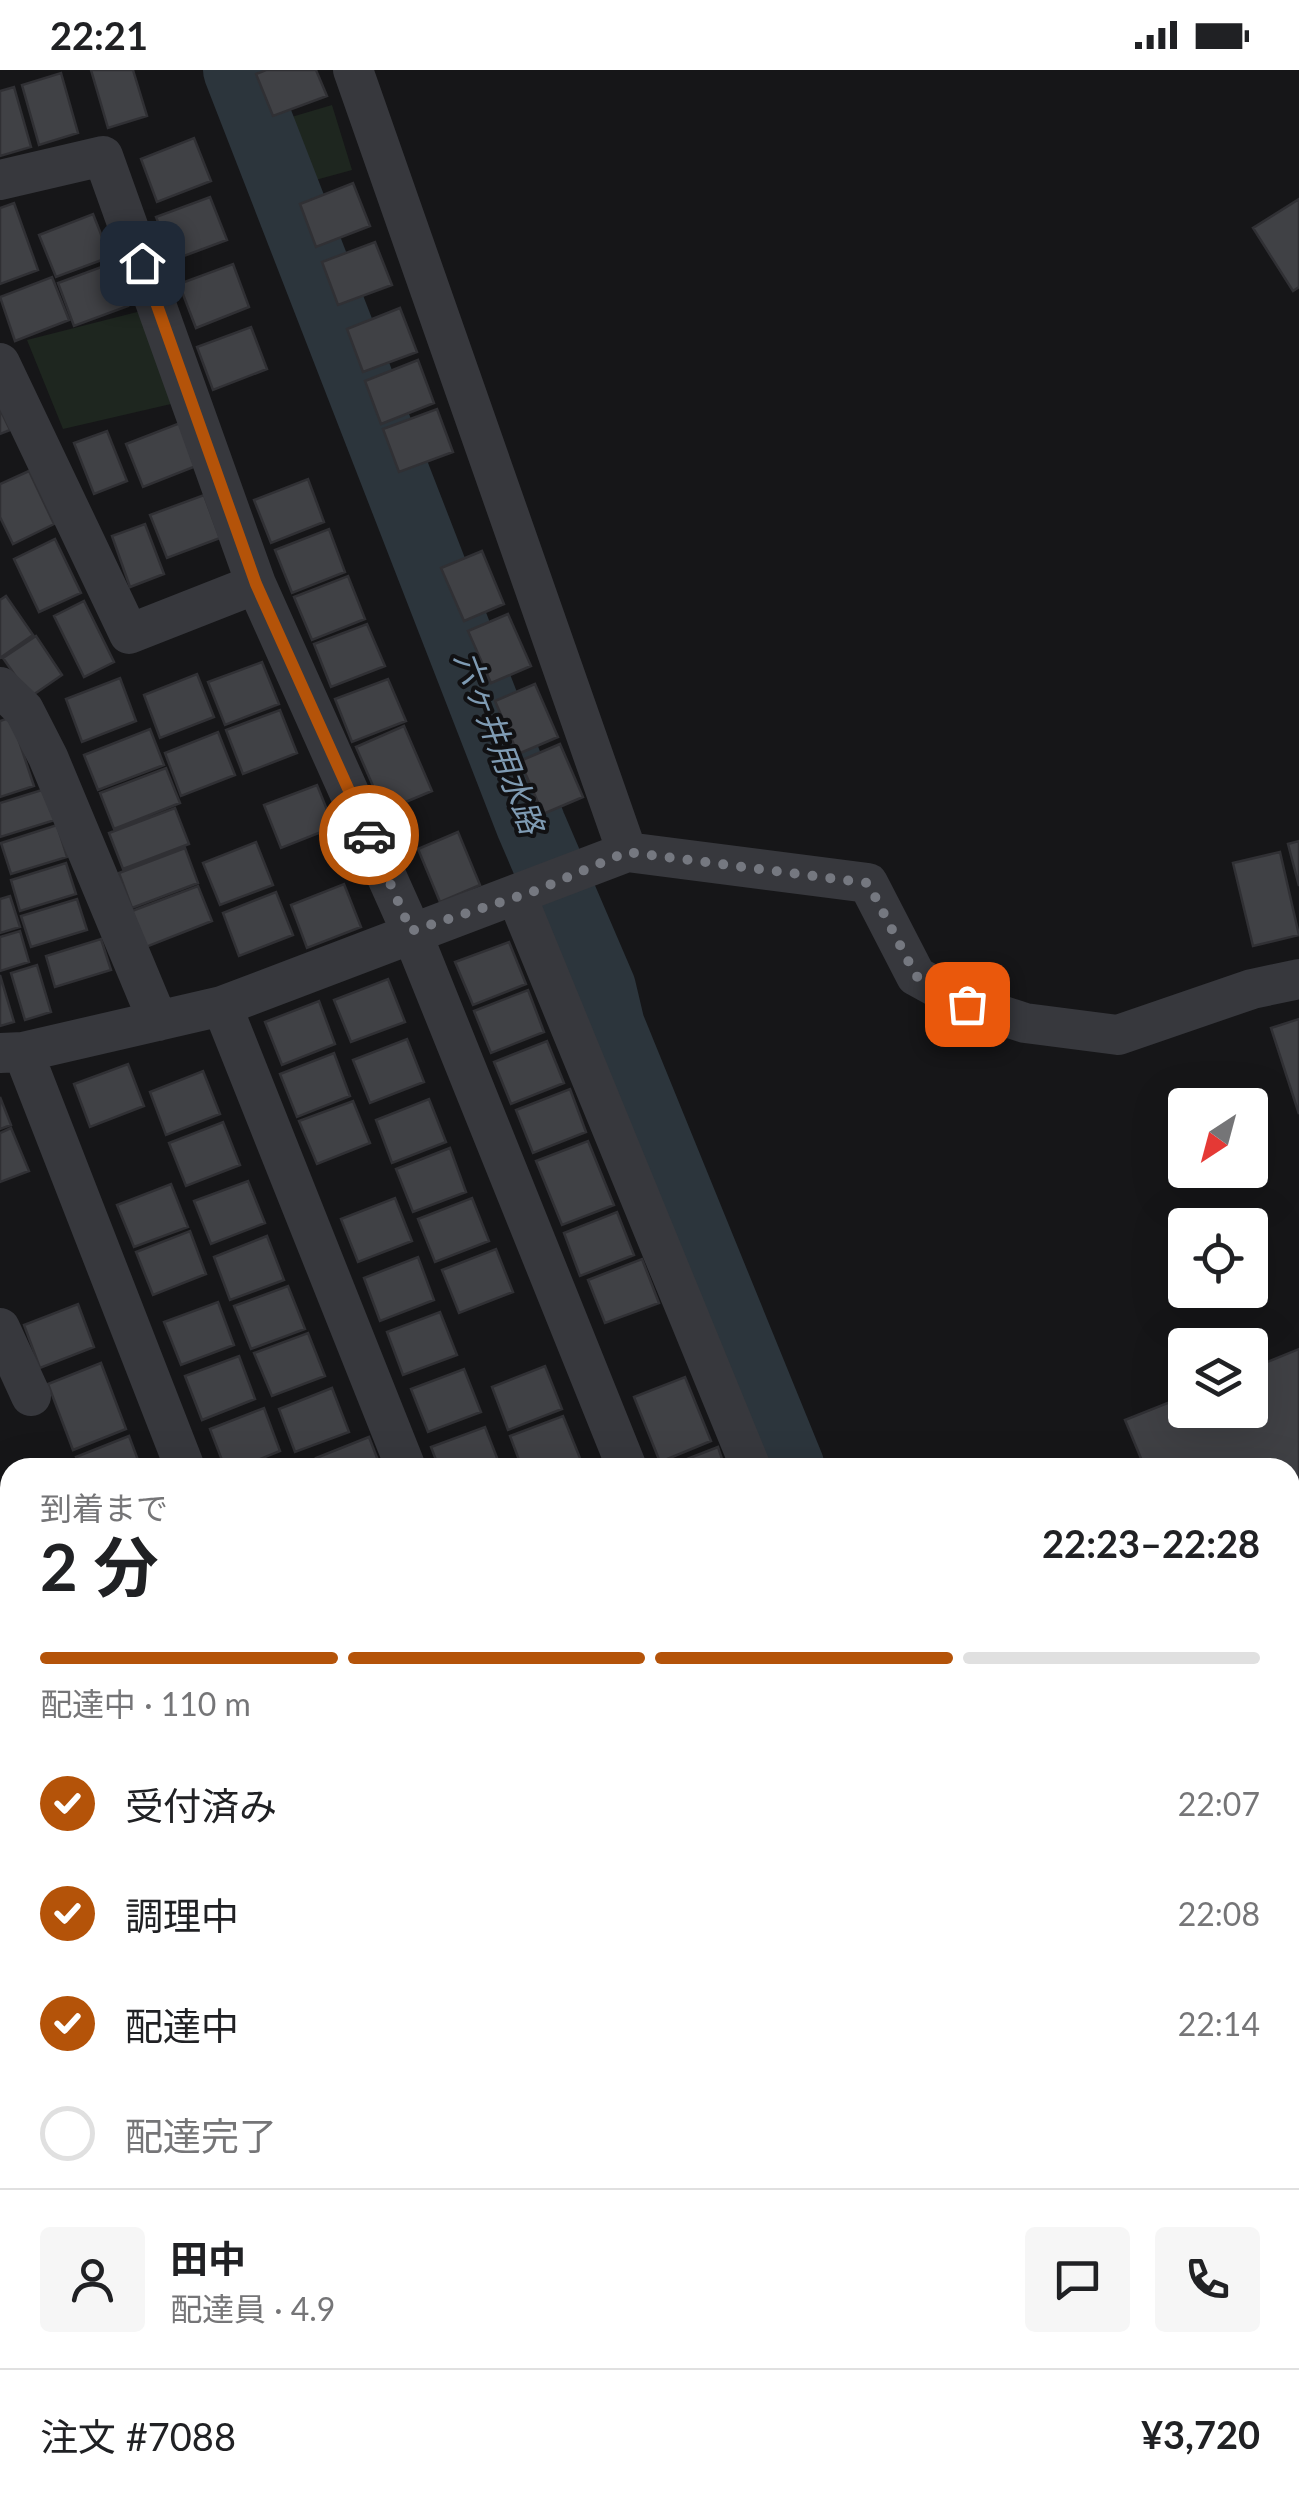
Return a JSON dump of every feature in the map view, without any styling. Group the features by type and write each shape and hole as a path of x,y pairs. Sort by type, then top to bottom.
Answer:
{"street":[{"path":"354,70 620,855"},
{"path":"0,180 103,156 256,584 411,931 623,1458"},
{"path":"0,363 129,634 256,584"},
{"path":"0,686 24,710 48,758 158,1021"},
{"path":"181,1458 12,1053 222,1006 411,931 526,894 620,855 868,883 916,976 967,1004 1024,1023 1118,1035 1252,989 1299,979"},
{"path":"526,894 747,1458"},
{"path":"222,1006 402,1458"},
{"path":"0,1328 31,1396"}],"shaded area":[{"path":"332,105 352,170 297,185 278,121"},
{"path":"141,311 171,404 63,429 27,340"}],"building":[{"path":"91,70 133,70 147,116 108,128"},
{"path":"266,70 316,70 327,96 273,116 256,74"},
{"path":"61,73 78,133 39,145 22,85"},
{"path":"14,87 31,147 0,156 0,91"},
{"path":"194,138 211,181 157,202 141,159"},
{"path":"353,183 370,226 316,247 300,204"},
{"path":"210,197 227,240 173,260 156,217"},
{"path":"1299,199 1299,287 1293,291 1253,228"},
{"path":"14,203 38,270 0,284 0,208"},
{"path":"93,214 110,257 56,277 39,235"},
{"path":"375,242 392,285 338,305 322,262"},
{"path":"112,263 128,306 74,326 58,283"},
{"path":"233,264 249,307 196,328 179,284"},
{"path":"52,277 69,320 15,341 0,297"},
{"path":"400,308 417,352 363,372 347,329"},
{"path":"251,327 267,369 213,390 197,347"},
{"path":"418,360 434,403 381,424 365,381"},
{"path":"0,409 10,430 0,434"},
{"path":"437,409 453,452 399,472 383,429"},
{"path":"180,423 196,466 143,487 126,444"},
{"path":"107,431 127,481 94,494 74,443"},
{"path":"29,471 54,524 13,544 0,517 0,484"},
{"path":"308,479 324,522 271,543 254,500"},
{"path":"204,495 220,538 167,558 150,515"},
{"path":"145,524 164,574 130,587 112,536"},
{"path":"329,529 345,572 292,593 275,550"},
{"path":"55,539 81,593 39,612 14,559"},
{"path":"482,551 504,604 464,621 441,568"},
{"path":"348,576 365,619 312,640 294,597"},
{"path":"6,596 33,635 0,658 0,600"},
{"path":"84,601 114,662 84,677 54,616"},
{"path":"508,614 531,666 491,683 468,631"},
{"path":"367,624 385,666 331,687 314,644"},
{"path":"36,636 62,675 30,697 3,658"},
{"path":"262,662 279,704 225,725 208,682"},
{"path":"197,674 214,717 160,738 144,695"},
{"path":"120,678 136,721 82,742 66,699"},
{"path":"388,679 406,721 352,742 335,699"},
{"path":"535,684 558,737 518,754 495,701"},
{"path":"280,710 297,753 243,774 226,730"},
{"path":"11,717 34,786 0,797 0,721"},
{"path":"404,726 432,791 384,811 356,747"},
{"path":"150,729 164,765 98,790 84,755"},
{"path":"218,732 235,775 181,796 165,753"},
{"path":"560,744 583,797 543,814 520,761"},
{"path":"166,768 180,803 114,829 100,793"},
{"path":"317,785 334,827 281,848 264,805"},
{"path":"45,789 55,820 0,837 0,803"},
{"path":"175,808 189,844 123,869 109,833"},
{"path":"57,825 67,857 11,874 1,843"},
{"path":"458,832 480,885 440,902 418,849"},
{"path":"1299,841 1299,886 1288,844"},
{"path":"256,842 273,885 220,905 203,863"},
{"path":"185,848 198,883 132,908 119,873"},
{"path":"1280,852 1299,935 1253,946 1233,863"},
{"path":"66,863 76,894 20,911 11,880"},
{"path":"344,884 361,927 307,948 291,905"},
{"path":"198,886 212,921 146,947 132,911"},
{"path":"276,892 293,935 239,956 223,913"},
{"path":"10,896 20,927 0,933 0,899"},
{"path":"77,899 87,930 31,947 21,916"},
{"path":"20,931 29,962 0,971 0,937"},
{"path":"101,939 111,970 55,987 46,956"},
{"path":"509,942 526,984 473,1005 455,962"},
{"path":"37,965 51,1012 25,1020 11,973"},
{"path":"0,975 14,1022 0,1026"},
{"path":"388,979 405,1022 351,1042 334,1000"},
{"path":"528,990 544,1032 491,1053 474,1011"},
{"path":"319,1001 335,1044 282,1065 265,1022"},
{"path":"1299,1019 1299,1114 1271,1028"},
{"path":"407,1039 424,1082 370,1103 353,1060"},
{"path":"547,1041 564,1083 511,1104 494,1062"},
{"path":"334,1053 350,1096 297,1117 280,1074"},
{"path":"128,1064 144,1106 90,1127 74,1084"},
{"path":"203,1071 220,1114 166,1135 150,1092"},
{"path":"570,1089 586,1132 533,1153 516,1110"},
{"path":"0,1097 11,1125 0,1129"},
{"path":"429,1099 446,1142 392,1163 376,1120"},
{"path":"353,1101 370,1143 317,1164 299,1121"},
{"path":"223,1122 240,1165 186,1186 169,1143"},
{"path":"11,1128 29,1171 0,1182 0,1133"},
{"path":"588,1141 614,1205 562,1225 536,1161"},
{"path":"450,1148 466,1192 413,1212 396,1169"},
{"path":"248,1181 265,1223 211,1244 194,1201"},
{"path":"171,1184 188,1227 134,1247 117,1205"},
{"path":"395,1198 412,1241 358,1262 341,1219"},
{"path":"472,1198 489,1241 435,1262 418,1219"},
{"path":"617,1212 634,1255 580,1276 564,1233"},
{"path":"190,1231 206,1274 153,1295 136,1252"},
{"path":"267,1236 284,1280 230,1300 214,1257"},
{"path":"496,1249 513,1292 459,1313 442,1270"},
{"path":"418,1257 434,1300 380,1321 364,1278"},
{"path":"642,1259 659,1303 605,1323 588,1280"},
{"path":"288,1286 305,1329 251,1349 234,1306"},
{"path":"218,1302 234,1345 181,1365 164,1322"},
{"path":"78,1304 94,1347 40,1368 24,1325"},
{"path":"440,1312 457,1355 403,1375 387,1332"},
{"path":"308,1333 325,1376 272,1396 254,1353"},
{"path":"1299,1349 1299,1458 1141,1458 1125,1420 1168,1403 1168,1428 1268,1428 1268,1362"},
{"path":"239,1356 255,1399 202,1420 185,1376"},
{"path":"101,1363 126,1429 73,1450 48,1384"},
{"path":"545,1366 562,1409 508,1430 492,1387"},
{"path":"464,1369 481,1412 428,1432 411,1389"},
{"path":"685,1377 711,1441 670,1458 658,1458 634,1397"},
{"path":"332,1388 349,1432 295,1452 279,1409"},
{"path":"264,1408 280,1451 263,1458 221,1458 210,1429"},
{"path":"563,1416 580,1458 518,1458 510,1436"},
{"path":"485,1427 497,1458 435,1458 431,1447"},
{"path":"129,1436 137,1458 76,1458"},
{"path":"369,1437 377,1458 316,1458"},
{"path":"718,1447 722,1458 690,1458"}],"waterway":[{"name":"六ヶ井用水路","path":"238,70 531,825 601,988 610,1026 786,1458"}],"way so far":[{"path":"369,835 411,931 535,891 627,852 868,883 916,976 967,1004"}],"route":[{"path":"142,263 256,584 369,835"}]}
